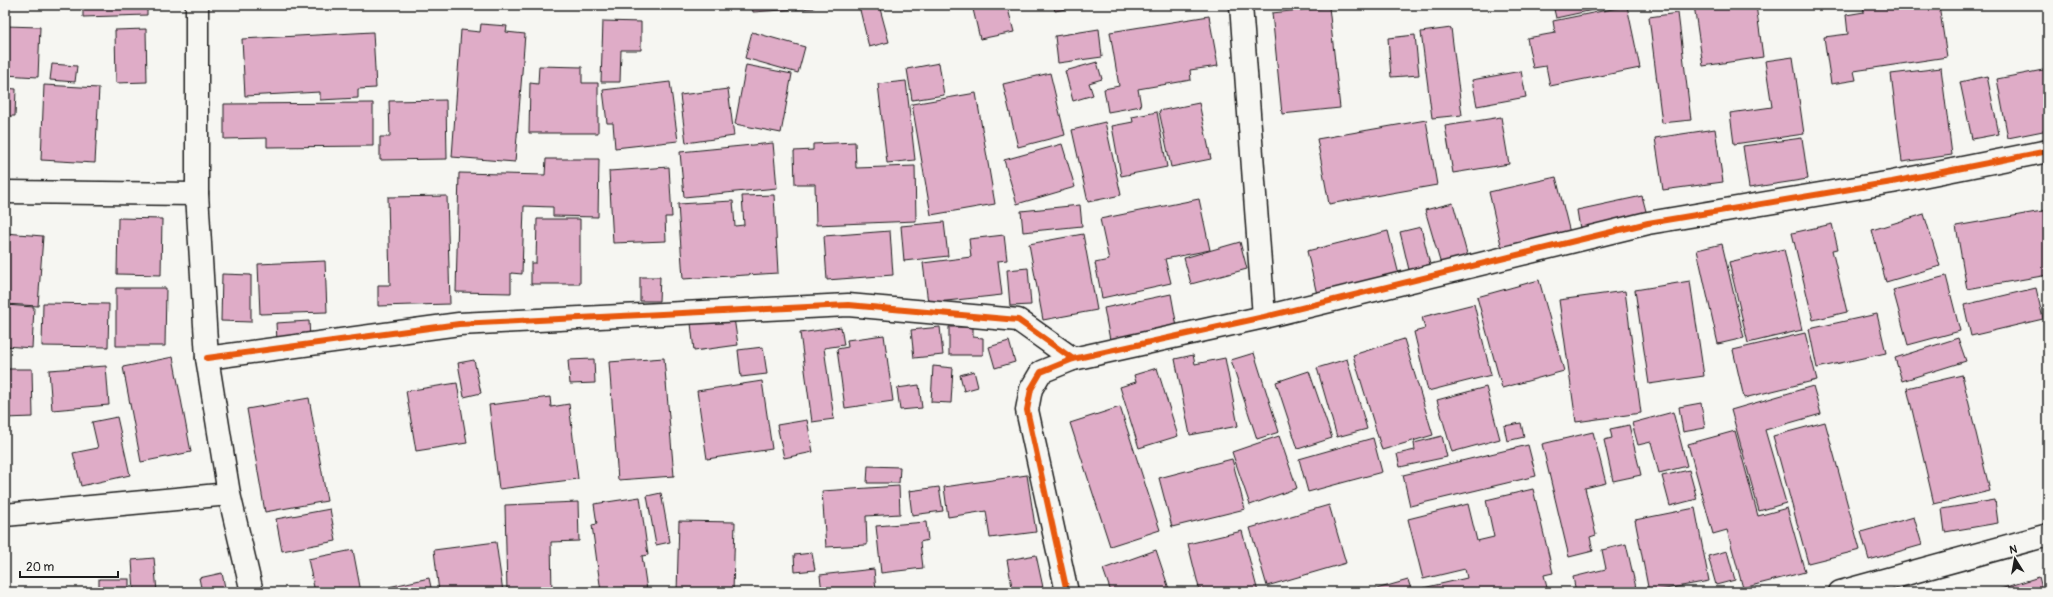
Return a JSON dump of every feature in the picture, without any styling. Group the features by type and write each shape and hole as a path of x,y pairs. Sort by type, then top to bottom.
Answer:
{"street":[{"path":"197,5 197,194 207,358 229,494 252,592"},
{"path":"1241,5 1264,318"},
{"path":"1067,592 1027,410 1031,389 1041,372 1073,359 1264,318 1648,223 1892,182 2048,151"},
{"path":"5,192 197,194"},
{"path":"207,358 459,324 848,305 1018,320 1073,359"},
{"path":"5,515 229,494"},
{"path":"1840,592 2048,535"}],"building":[{"path":"83,5 147,5 147,15 83,17"},
{"path":"752,5 814,5 814,8 753,12"},
{"path":"879,5 889,42 869,47 859,6"},
{"path":"972,5 1007,5 1014,32 980,39"},
{"path":"1053,5 1081,5 1081,6 1055,11"},
{"path":"1553,5 1592,5 1593,10 1556,18"},
{"path":"1694,5 1756,5 1763,57 1703,66"},
{"path":"1863,5 1939,5 1947,57 1854,71 1856,80 1831,84 1824,37 1848,34 1846,15 1864,12"},
{"path":"1627,6 1640,68 1550,86 1546,66 1533,68 1527,38 1555,33 1553,21"},
{"path":"1329,7 1340,108 1282,114 1272,13"},
{"path":"1678,13 1691,120 1662,123 1649,17"},
{"path":"1209,16 1218,66 1190,70 1191,80 1138,89 1141,106 1108,112 1104,89 1119,86 1110,32"},
{"path":"603,21 641,22 641,50 621,50 620,82 601,82"},
{"path":"481,24 507,26 506,32 525,34 515,162 452,157 461,30 480,32"},
{"path":"5,26 40,27 38,77 5,75"},
{"path":"1451,28 1462,115 1432,118 1421,32"},
{"path":"146,29 147,82 116,83 115,30"},
{"path":"1099,29 1102,57 1058,63 1055,36"},
{"path":"373,32 376,88 358,89 358,98 320,100 320,92 245,96 242,39"},
{"path":"752,32 805,47 798,73 745,58"},
{"path":"1415,35 1419,75 1391,77 1388,38"},
{"path":"1793,57 1804,134 1734,144 1730,113 1772,107 1765,61"},
{"path":"1097,62 1102,79 1089,83 1093,95 1073,101 1065,71"},
{"path":"939,63 944,95 912,100 907,69"},
{"path":"52,64 77,66 75,82 50,80"},
{"path":"746,65 792,74 781,133 735,124"},
{"path":"539,66 582,67 582,83 598,83 598,133 529,133 530,83 538,84"},
{"path":"1941,68 1952,155 1902,162 1891,74"},
{"path":"2048,69 2048,130 2008,138 1997,79"},
{"path":"1521,71 1526,97 1477,106 1472,80"},
{"path":"1050,73 1065,135 1018,147 1003,84"},
{"path":"1987,76 1999,134 1972,139 1960,82"},
{"path":"906,81 915,160 887,163 878,84"},
{"path":"670,82 678,141 615,148 613,123 607,123 603,90"},
{"path":"44,85 99,88 95,163 41,160"},
{"path":"5,88 16,89 15,116 5,116"},
{"path":"728,89 734,136 686,143 680,95"},
{"path":"976,93 995,204 931,215 912,104"},
{"path":"446,100 447,159 380,160 380,137 390,137 389,101"},
{"path":"373,103 373,146 267,147 267,138 224,139 224,104"},
{"path":"1199,103 1211,159 1171,167 1159,111"},
{"path":"1157,112 1167,167 1121,176 1112,126 1133,122 1132,117"},
{"path":"1501,117 1509,164 1453,173 1445,126"},
{"path":"1426,120 1437,185 1329,204 1317,139"},
{"path":"1105,122 1121,195 1088,202 1072,130"},
{"path":"1715,129 1723,182 1663,190 1655,138"},
{"path":"1802,138 1808,179 1749,188 1743,146"},
{"path":"855,142 856,168 915,166 916,221 816,225 815,184 795,184 794,151 813,150 813,144"},
{"path":"773,143 777,188 684,197 680,152"},
{"path":"1062,144 1075,187 1017,204 1004,160"},
{"path":"546,159 599,159 598,217 553,216 553,207 524,206 522,274 511,273 511,293 456,292 459,173 545,175"},
{"path":"669,167 672,217 665,217 666,241 613,243 609,171"},
{"path":"1556,177 1570,233 1502,249 1489,192"},
{"path":"774,195 778,273 683,279 678,204 733,201 735,226 744,225 742,196"},
{"path":"447,196 450,304 378,306 378,285 390,285 388,197"},
{"path":"1642,196 1647,215 1580,229 1577,210"},
{"path":"1199,199 1210,250 1165,259 1171,283 1102,298 1095,263 1109,260 1100,219"},
{"path":"1453,203 1469,261 1442,268 1425,210"},
{"path":"1080,205 1082,226 1023,232 1021,211"},
{"path":"2048,210 2048,275 1967,289 1956,226"},
{"path":"1924,214 1940,266 1886,282 1872,230"},
{"path":"118,218 162,219 161,275 117,274"},
{"path":"537,219 580,219 580,284 531,284 531,263 536,263"},
{"path":"944,222 948,256 904,261 901,226"},
{"path":"1832,224 1838,249 1832,250 1847,312 1813,320 1792,233"},
{"path":"1421,227 1431,269 1410,274 1400,232"},
{"path":"890,231 893,275 827,280 824,236"},
{"path":"1388,231 1400,279 1318,299 1307,251"},
{"path":"5,233 43,236 38,306 5,304"},
{"path":"1083,234 1097,310 1043,320 1029,244"},
{"path":"1004,235 1007,260 998,261 1002,295 928,303 923,263 971,257 969,239"},
{"path":"1240,242 1247,269 1191,284 1184,258"},
{"path":"1722,244 1744,338 1718,344 1697,250"},
{"path":"1784,249 1802,330 1748,343 1729,262"},
{"path":"325,261 327,312 260,314 258,264"},
{"path":"1028,268 1031,305 1010,306 1007,270"},
{"path":"222,274 251,275 251,322 221,321"},
{"path":"1946,276 1960,331 1908,345 1893,290"},
{"path":"640,277 660,277 659,301 640,301"},
{"path":"1539,280 1564,371 1502,388 1477,297"},
{"path":"1690,281 1704,376 1649,384 1635,290"},
{"path":"116,288 166,288 165,346 116,346"},
{"path":"2036,288 2043,319 1971,336 1964,305"},
{"path":"1625,291 1641,413 1576,422 1559,300"},
{"path":"1171,294 1177,327 1110,340 1104,308"},
{"path":"43,303 109,304 108,347 42,346"},
{"path":"1474,304 1491,375 1428,391 1414,332 1425,329 1422,317"},
{"path":"5,305 34,307 32,348 5,346"},
{"path":"1877,314 1886,353 1817,368 1809,329"},
{"path":"734,318 738,345 694,351 691,323"},
{"path":"309,321 310,338 277,341 276,323"},
{"path":"841,327 844,345 824,348 834,419 812,422 800,333"},
{"path":"940,327 943,355 914,358 911,330"},
{"path":"949,327 973,327 973,337 983,338 983,355 949,355"},
{"path":"1805,333 1817,380 1744,398 1733,350"},
{"path":"884,335 893,401 845,408 837,349 848,347 847,340"},
{"path":"1958,338 1966,361 1902,381 1895,358"},
{"path":"1404,339 1433,435 1382,450 1353,355"},
{"path":"1009,341 1015,362 995,368 989,347"},
{"path":"763,347 767,374 741,377 738,350"},
{"path":"1254,353 1279,432 1257,439 1231,360"},
{"path":"1193,355 1195,364 1225,358 1238,426 1190,435 1175,359"},
{"path":"173,357 191,452 141,462 123,367"},
{"path":"664,358 674,476 618,480 609,362"},
{"path":"594,359 595,383 570,384 568,360"},
{"path":"1347,359 1367,429 1337,437 1317,368"},
{"path":"474,360 481,393 464,397 458,363"},
{"path":"106,366 109,405 52,410 49,370"},
{"path":"933,366 953,368 951,403 931,402"},
{"path":"1157,368 1178,436 1139,448 1120,387 1136,382 1134,375"},
{"path":"5,369 32,369 33,417 5,418"},
{"path":"974,371 978,387 964,391 960,375"},
{"path":"1309,371 1332,438 1298,449 1276,382"},
{"path":"1962,375 1990,491 1934,504 1907,388"},
{"path":"762,381 772,449 707,459 697,391"},
{"path":"457,383 467,443 416,451 406,391"},
{"path":"919,385 922,408 900,410 897,388"},
{"path":"1813,386 1821,414 1765,430 1786,503 1759,511 1731,410"},
{"path":"1486,387 1500,439 1452,452 1437,400"},
{"path":"550,397 551,407 569,404 578,479 499,489 489,405"},
{"path":"309,398 327,501 265,512 247,409"},
{"path":"1701,403 1705,428 1683,432 1679,407"},
{"path":"1120,407 1160,530 1110,546 1070,423"},
{"path":"1673,412 1687,466 1659,473 1651,442 1638,445 1632,423"},
{"path":"117,417 130,475 81,486 73,453 98,448 92,422"},
{"path":"807,420 813,452 784,458 777,425"},
{"path":"1825,422 1860,550 1808,563 1773,436"},
{"path":"1521,423 1524,437 1507,441 1504,426"},
{"path":"1629,425 1641,475 1613,481 1604,440 1612,438 1610,429"},
{"path":"1735,431 1758,516 1787,508 1805,572 1743,588 1727,530 1713,534 1688,444"},
{"path":"1593,432 1606,483 1585,488 1596,535 1590,537 1593,551 1569,557 1542,444"},
{"path":"1279,436 1297,488 1250,505 1232,452"},
{"path":"1442,436 1447,457 1400,467 1397,454 1415,450 1414,443"},
{"path":"1373,438 1382,472 1308,492 1299,459"},
{"path":"1528,445 1536,476 1410,506 1403,475"},
{"path":"1232,459 1245,509 1172,527 1159,478"},
{"path":"868,466 900,467 899,483 867,483"},
{"path":"1689,470 1697,499 1670,506 1662,476"},
{"path":"1027,475 1036,532 990,538 986,511 948,517 944,487"},
{"path":"899,486 900,514 866,516 867,545 826,547 822,491"},
{"path":"939,487 943,511 912,515 909,491"},
{"path":"1533,489 1553,573 1544,575 1548,592 1424,592 1423,588 1467,578 1465,569 1423,579 1408,519 1468,504 1477,541 1494,537 1486,500"},
{"path":"661,493 670,542 656,545 647,496"},
{"path":"640,497 648,555 642,556 647,590 630,592 601,592 592,525 597,524 594,504"},
{"path":"1995,500 1998,523 1945,532 1942,509"},
{"path":"578,502 579,541 551,542 552,592 507,592 505,505"},
{"path":"1329,505 1346,563 1267,586 1250,528"},
{"path":"1695,508 1709,581 1649,592 1635,520"},
{"path":"330,509 336,541 282,551 276,519"},
{"path":"1914,517 1922,545 1869,560 1861,532"},
{"path":"679,521 735,522 733,592 677,592"},
{"path":"926,522 928,540 920,542 923,568 881,573 876,526"},
{"path":"1242,531 1258,592 1200,592 1188,544"},
{"path":"496,542 503,592 439,592 434,550"},
{"path":"1626,544 1637,592 1576,592 1573,577 1606,569 1602,550"},
{"path":"353,550 361,592 315,592 308,559"},
{"path":"1156,550 1170,592 1111,592 1103,569"},
{"path":"1727,551 1735,580 1716,585 1708,556"},
{"path":"812,553 815,570 795,572 794,555"},
{"path":"1036,555 1044,592 1013,592 1007,560"},
{"path":"154,558 157,592 134,592 132,560"},
{"path":"874,569 876,591 822,592 820,575"},
{"path":"222,573 226,592 202,592 199,578"},
{"path":"2039,577 2043,592 1991,592"},
{"path":"429,578 432,592 366,592"},
{"path":"99,579 129,579 129,592 99,592"},
{"path":"1408,580 1412,592 1366,592"}],"cycle path":[{"path":"1067,592 1027,410 1031,389 1041,372 1073,359 1264,317 1648,223 1892,182 2048,151"},
{"path":"207,358 459,324 848,305 1018,320 1073,359"}]}
